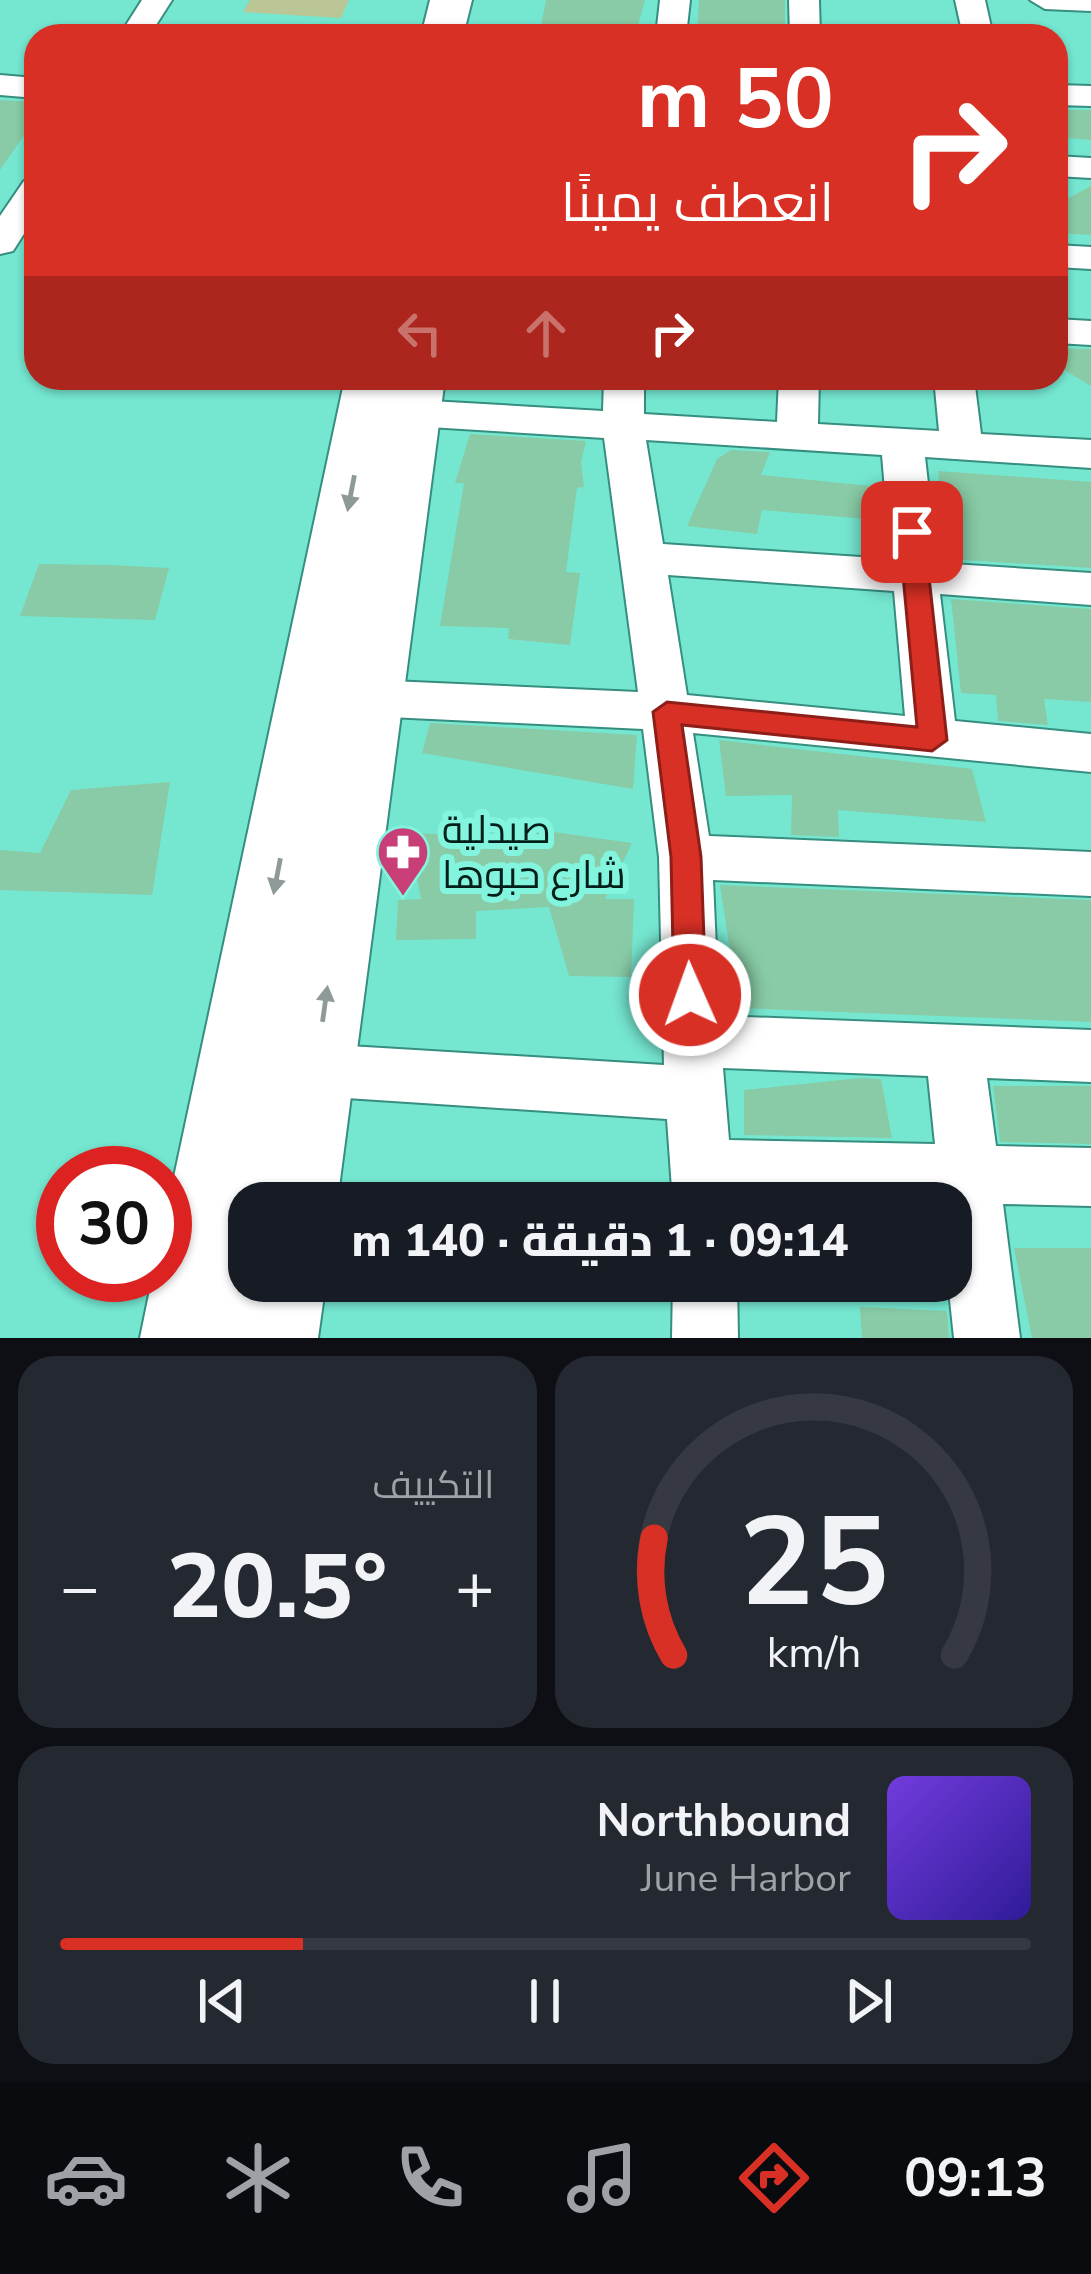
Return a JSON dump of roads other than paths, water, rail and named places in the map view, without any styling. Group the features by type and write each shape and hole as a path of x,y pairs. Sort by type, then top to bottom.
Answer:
{"main road":[{"path":"297,1182 368,698 401,390"},
{"path":"185,1338 401,390"},
{"path":"273,1338 279,1302"}],"street":[{"path":"1045,0 1091,5"},
{"path":"0,243 24,206"},
{"path":"401,390 623,426 1091,454"},
{"path":"624,390 623,426 686,857 704,1182"},
{"path":"797,433 799,390"},
{"path":"954,390 961,446"},
{"path":"902,440 932,740"},
{"path":"642,558 1091,589"},
{"path":"368,698 667,712 1091,753"},
{"path":"686,857 1091,874"},
{"path":"316,1070 694,1068 955,1054 1091,1056"},
{"path":"955,1054 987,1338"},
{"path":"779,1182 968,1172 1091,1177"},
{"path":"705,1302 705,1338"}],"place":[{"name":"صيدلية شارع حبوها","path":"403,898"}]}
